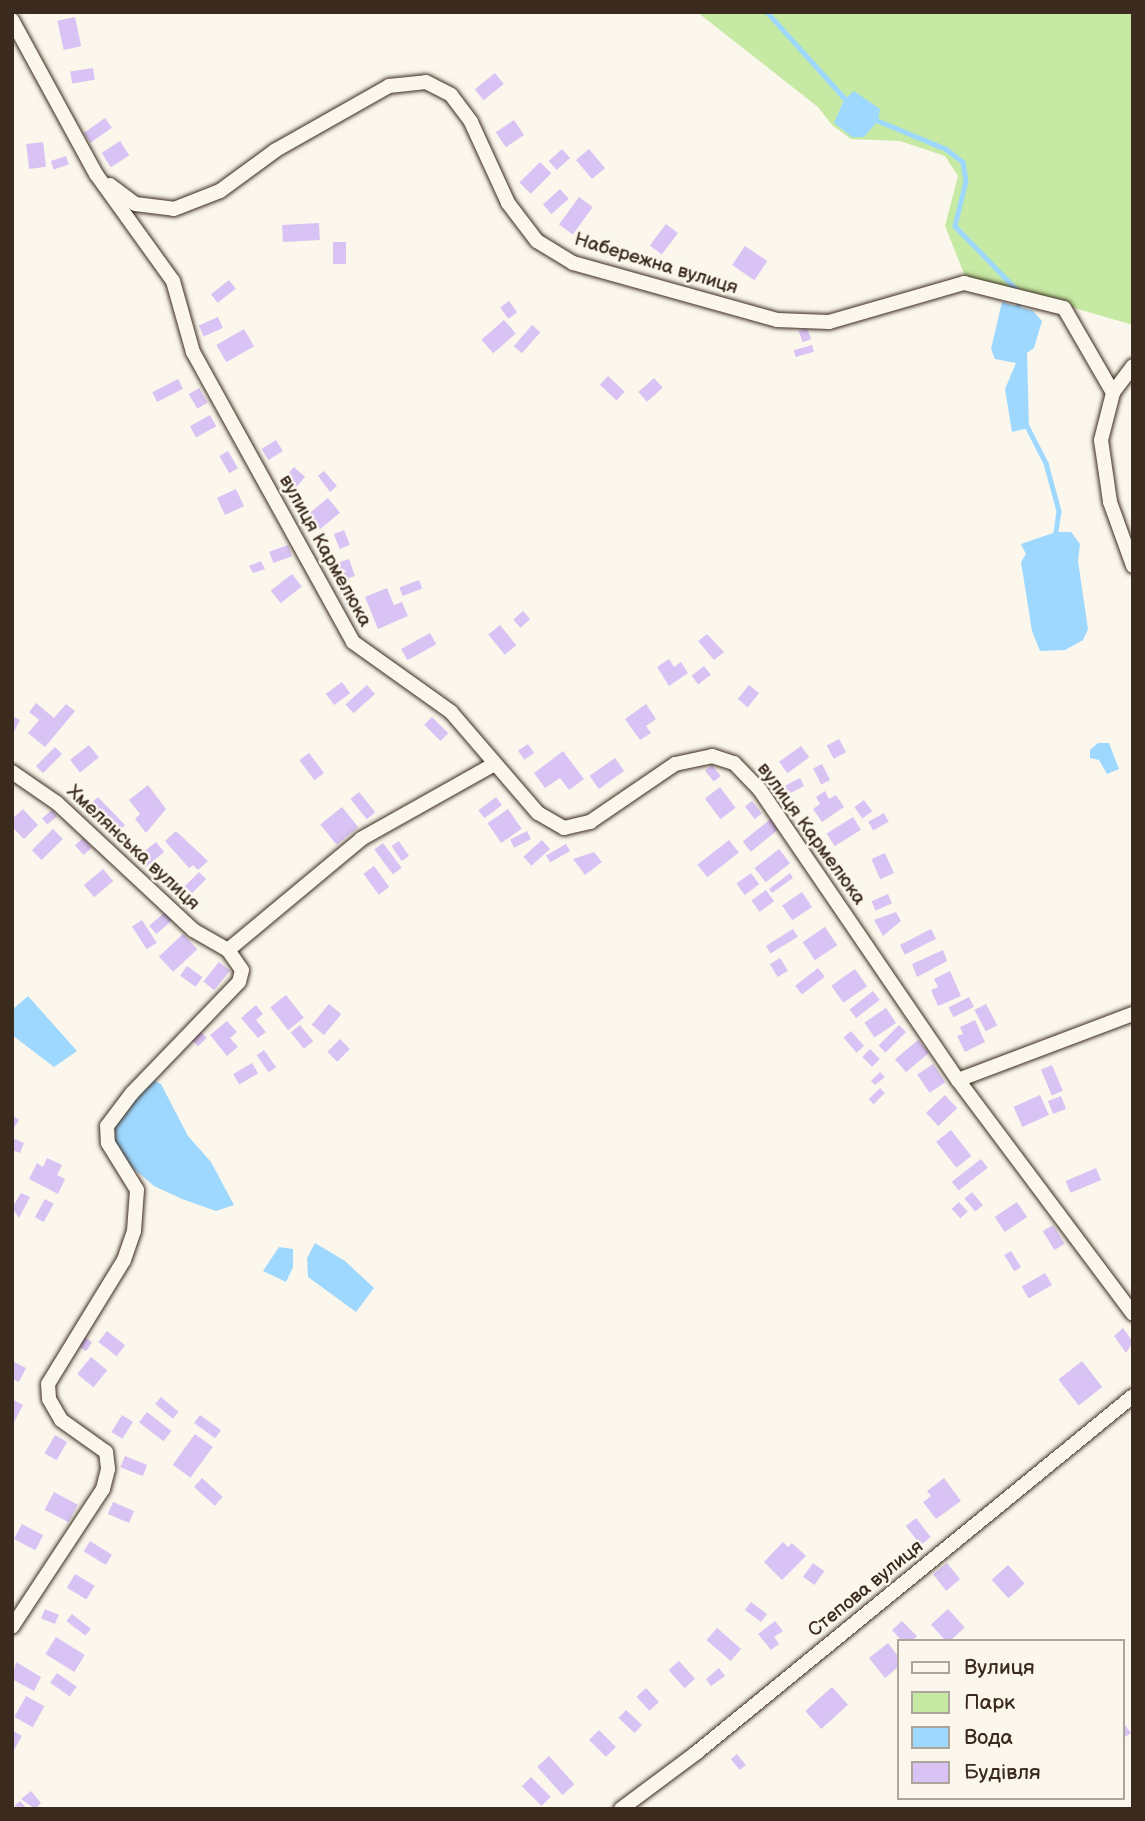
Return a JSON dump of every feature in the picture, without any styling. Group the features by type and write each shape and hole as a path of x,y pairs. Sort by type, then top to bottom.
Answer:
{"street":[{"name":"вулиця Кармелюка","path":"12,20 96,174 173,281 193,352 353,642 451,712 493,765 551,823 578,828 676,764 712,756 734,763 760,790 958,1080 1133,1314"},
{"name":"Набережна вулиця","path":"96,174 135,204 174,209 220,191 276,150 389,86 426,82 451,95 471,122 508,203 537,241 573,263 777,320 829,322 964,283 1064,308 1113,393"},
{"path":"1133,366 1113,393 1104,416 1102,459 1111,502 1133,566"},
{"path":"12,1627 103,1489 108,1469 106,1452 61,1420 49,1399 48,1384 124,1260 134,1231 137,1190 108,1143 107,1126 132,1093 239,982 242,970 228,950 361,839 493,765"},
{"name":"Хмелянська вулиця","path":"12,772 57,803 193,930 228,950"},
{"path":"958,1080 1133,1014"},
{"name":"Степова вулиця","path":"621,1809 696,1753 1133,1396"}],"green space":[{"path":"697,12 1133,12 1133,325 965,276 945,226 958,176 945,156 900,141 851,139 832,125 818,107"}],"water":[{"path":"854,91 880,109 878,121 864,137 852,137 834,123 844,100"},
{"path":"1002,302 1033,311 1042,321 1034,348 1027,353 1029,428 1012,432 1005,389 1016,363 995,359 991,349"},
{"path":"1056,532 1071,532 1080,544 1078,561 1088,629 1083,640 1065,650 1040,651 1032,631 1021,562 1026,554 1021,544"},
{"path":"1098,743 1109,743 1119,769 1107,774 1099,760 1090,758 1090,750"},
{"path":"28,996 77,1051 54,1067 12,1035 12,1010"},
{"path":"153,1080 161,1084 188,1136 211,1162 234,1205 216,1211 182,1199 154,1186 128,1164 114,1140 113,1120"},
{"path":"315,1243 345,1261 374,1288 356,1312 308,1277 307,1258"},
{"path":"279,1247 293,1249 293,1267 286,1282 263,1271"}],"building":[{"path":"75,17 81,46 64,50 57,21"},
{"path":"93,68 95,80 72,83 70,72"},
{"path":"495,73 504,84 484,100 475,89"},
{"path":"105,118 112,128 91,143 84,133"},
{"path":"514,120 524,135 506,147 496,132"},
{"path":"120,141 129,155 111,167 102,153"},
{"path":"43,142 46,167 29,169 26,144"},
{"path":"562,149 570,158 557,170 549,161"},
{"path":"589,149 605,168 592,179 576,160"},
{"path":"66,156 69,165 54,170 51,161"},
{"path":"540,162 551,173 531,194 519,183"},
{"path":"560,189 569,199 552,214 543,204"},
{"path":"579,197 593,207 573,234 559,225"},
{"path":"319,223 320,240 283,242 282,225"},
{"path":"666,224 678,233 662,255 650,246"},
{"path":"333,242 346,242 346,264 333,264"},
{"path":"745,246 767,261 755,280 732,265"},
{"path":"229,280 236,289 218,303 211,294"},
{"path":"509,301 517,312 508,319 500,307"},
{"path":"218,317 223,328 204,337 199,326"},
{"path":"504,320 516,334 493,353 481,340"},
{"path":"532,325 540,332 522,353 514,346"},
{"path":"807,328 811,339 803,342 799,331"},
{"path":"244,329 254,346 226,362 216,345"},
{"path":"812,345 814,352 796,357 794,350"},
{"path":"608,376 625,392 617,400 600,385"},
{"path":"654,378 663,388 647,402 638,392"},
{"path":"178,379 183,389 157,402 152,392"},
{"path":"199,388 208,403 197,409 189,394"},
{"path":"210,415 216,426 196,438 190,426"},
{"path":"276,440 283,451 268,460 262,449"},
{"path":"228,451 238,468 229,473 219,456"},
{"path":"294,467 305,477 294,489 283,479"},
{"path":"324,471 337,486 330,492 318,476"},
{"path":"236,489 244,506 225,515 217,498"},
{"path":"328,498 340,513 320,529 308,514"},
{"path":"344,530 350,545 340,549 334,534"},
{"path":"288,545 292,556 273,563 269,552"},
{"path":"349,559 355,576 339,582 333,565"},
{"path":"261,561 265,569 253,573 249,566"},
{"path":"292,574 302,587 281,603 271,591"},
{"path":"419,580 422,588 403,596 399,588"},
{"path":"387,588 394,605 402,602 408,616 378,629 365,597"},
{"path":"351,592 355,602 347,606 343,595"},
{"path":"523,611 530,619 520,628 513,620"},
{"path":"500,625 516,645 505,655 488,634"},
{"path":"430,633 436,644 407,660 401,649"},
{"path":"707,634 724,652 714,660 698,641"},
{"path":"669,659 674,667 681,662 688,673 669,686 657,667"},
{"path":"704,666 711,675 698,685 691,676"},
{"path":"342,682 350,693 334,705 326,694"},
{"path":"367,685 375,694 353,713 345,704"},
{"path":"749,685 759,693 748,707 738,699"},
{"path":"36,703 54,718 66,704 75,711 45,747 28,733 39,720 29,712"},
{"path":"646,704 656,719 646,726 651,733 640,740 625,719"},
{"path":"12,716 20,720 12,736"},
{"path":"432,717 448,733 440,741 424,725"},
{"path":"839,739 846,752 834,759 827,746"},
{"path":"528,744 534,753 524,760 518,751"},
{"path":"89,745 99,758 80,772 70,760"},
{"path":"801,746 809,757 787,773 779,762"},
{"path":"55,747 62,754 43,773 36,766"},
{"path":"563,751 584,779 569,790 560,778 545,788 534,773"},
{"path":"309,753 324,773 314,780 299,760"},
{"path":"615,758 624,771 599,789 590,776"},
{"path":"822,764 830,780 821,785 813,769"},
{"path":"712,765 721,776 714,782 705,771"},
{"path":"800,778 804,786 787,795 783,787"},
{"path":"148,785 166,809 146,833 135,819 140,814 129,800"},
{"path":"720,787 736,808 720,819 705,798"},
{"path":"825,791 829,799 836,795 844,807 822,822 813,809 820,804 816,797"},
{"path":"359,792 375,812 367,819 350,799"},
{"path":"98,797 125,825 116,834 89,806"},
{"path":"496,797 502,805 484,818 478,810"},
{"path":"864,800 872,811 863,818 854,807"},
{"path":"752,801 762,814 755,819 745,807"},
{"path":"342,807 358,827 337,845 320,825"},
{"path":"23,809 38,825 24,839 12,827 12,819"},
{"path":"508,809 522,829 501,843 488,823"},
{"path":"52,810 57,816 47,824 42,818"},
{"path":"884,813 889,822 873,830 868,822"},
{"path":"773,817 781,827 751,852 743,842"},
{"path":"853,817 861,830 835,846 827,833"},
{"path":"53,829 63,839 42,860 32,850"},
{"path":"176,831 208,861 198,870 193,865 189,868 165,841"},
{"path":"527,831 531,839 514,848 510,840"},
{"path":"83,838 92,848 84,855 75,845"},
{"path":"542,840 550,849 531,866 523,857"},
{"path":"729,840 739,853 707,877 697,865"},
{"path":"399,841 409,856 402,861 392,846"},
{"path":"156,842 164,852 146,867 137,857"},
{"path":"383,843 402,868 393,874 374,850"},
{"path":"566,844 570,851 550,862 546,856"},
{"path":"779,849 790,863 766,882 755,868"},
{"path":"594,852 602,862 585,875 573,859"},
{"path":"885,853 894,873 880,879 871,859"},
{"path":"374,866 389,887 379,895 363,874"},
{"path":"103,869 113,881 94,897 84,885"},
{"path":"199,872 206,879 192,893 185,886"},
{"path":"751,873 759,884 745,895 736,884"},
{"path":"790,873 793,878 772,893 769,889"},
{"path":"766,890 774,901 760,912 751,901"},
{"path":"802,892 812,907 792,920 782,905"},
{"path":"888,894 892,903 876,910 872,901"},
{"path":"165,912 172,920 156,934 149,926"},
{"path":"896,912 901,921 883,936 874,920"},
{"path":"142,920 157,943 147,949 132,927"},
{"path":"825,927 837,945 815,960 803,942"},
{"path":"793,929 798,937 771,954 766,946"},
{"path":"931,929 936,939 905,955 900,945"},
{"path":"183,934 197,949 173,972 159,957"},
{"path":"943,950 947,961 917,977 912,964"},
{"path":"780,958 788,971 778,977 770,964"},
{"path":"219,962 230,971 214,990 203,981"},
{"path":"187,966 203,977 196,987 180,976"},
{"path":"818,968 825,977 802,995 795,986"},
{"path":"855,969 867,986 843,1003 831,986"},
{"path":"950,971 961,996 938,1006 931,990 938,987 934,979"},
{"path":"873,991 880,1000 856,1018 849,1009"},
{"path":"286,995 304,1018 288,1030 270,1007"},
{"path":"969,997 974,1007 954,1017 949,1007"},
{"path":"329,1004 341,1014 324,1035 312,1025"},
{"path":"986,1004 997,1025 986,1031 975,1010"},
{"path":"256,1005 263,1014 256,1020 266,1032 258,1038 241,1018"},
{"path":"886,1008 896,1023 875,1037 864,1023"},
{"path":"975,1020 985,1042 965,1052 957,1036 963,1034 960,1027"},
{"path":"227,1021 237,1032 230,1038 238,1047 227,1056 210,1035"},
{"path":"300,1025 313,1041 304,1049 291,1033"},
{"path":"899,1025 906,1032 886,1053 878,1046"},
{"path":"851,1031 864,1046 857,1053 843,1038"},
{"path":"201,1032 207,1038 198,1046 193,1040"},
{"path":"340,1039 350,1049 337,1062 327,1052"},
{"path":"918,1040 929,1053 906,1072 895,1059"},
{"path":"870,1049 880,1059 872,1067 862,1057"},
{"path":"264,1050 276,1067 269,1072 257,1055"},
{"path":"252,1063 258,1073 239,1085 233,1074"},
{"path":"933,1064 945,1082 930,1093 917,1075"},
{"path":"1052,1065 1063,1091 1052,1095 1041,1070"},
{"path":"880,1072 885,1077 875,1085 871,1081"},
{"path":"880,1088 885,1093 874,1104 869,1099"},
{"path":"945,1095 957,1108 938,1126 926,1113"},
{"path":"1040,1095 1049,1115 1022,1127 1014,1107"},
{"path":"1061,1096 1066,1109 1053,1114 1048,1101"},
{"path":"12,1115 19,1120 12,1131"},
{"path":"951,1130 971,1156 956,1168 936,1142"},
{"path":"12,1138 24,1143 20,1153 12,1150"},
{"path":"47,1158 62,1165 57,1175 65,1179 58,1194 29,1179 37,1163 43,1167"},
{"path":"981,1159 988,1168 959,1190 952,1182"},
{"path":"1096,1168 1101,1180 1071,1193 1066,1181"},
{"path":"972,1192 983,1205 975,1211 964,1198"},
{"path":"21,1193 30,1197 19,1218 12,1208"},
{"path":"45,1199 54,1204 44,1222 35,1217"},
{"path":"959,1202 968,1212 960,1218 952,1209"},
{"path":"1017,1202 1027,1217 1005,1232 995,1217"},
{"path":"1053,1225 1065,1244 1054,1250 1043,1231"},
{"path":"1011,1251 1021,1267 1014,1271 1004,1255"},
{"path":"1045,1273 1052,1285 1029,1299 1022,1286"},
{"path":"1123,1328 1133,1342 1126,1353 1114,1336"},
{"path":"107,1331 125,1345 117,1356 98,1342"},
{"path":"83,1336 92,1342 86,1351 77,1345"},
{"path":"91,1357 107,1370 93,1387 77,1374"},
{"path":"12,1361 26,1368 19,1382 12,1379"},
{"path":"1082,1361 1102,1387 1079,1405 1058,1379"},
{"path":"161,1397 179,1412 173,1419 155,1404"},
{"path":"12,1399 23,1405 12,1426"},
{"path":"147,1412 171,1431 163,1441 139,1422"},
{"path":"122,1415 133,1422 122,1439 111,1432"},
{"path":"200,1415 221,1430 215,1438 194,1423"},
{"path":"195,1434 213,1447 190,1478 173,1465"},
{"path":"55,1435 67,1442 57,1460 44,1453"},
{"path":"125,1456 147,1465 143,1476 121,1467"},
{"path":"202,1478 223,1497 215,1506 194,1487"},
{"path":"944,1478 961,1501 936,1519 923,1502 931,1496 927,1491"},
{"path":"54,1492 78,1505 68,1522 45,1510"},
{"path":"113,1502 134,1511 129,1523 108,1514"},
{"path":"916,1518 931,1537 921,1545 906,1526"},
{"path":"22,1524 43,1535 35,1550 14,1539"},
{"path":"90,1541 112,1555 106,1565 84,1551"},
{"path":"783,1542 788,1547 792,1543 806,1556 782,1580 764,1562"},
{"path":"813,1563 824,1571 814,1585 803,1577"},
{"path":"947,1563 960,1579 946,1591 933,1574"},
{"path":"1008,1565 1025,1584 1008,1598 992,1580"},
{"path":"75,1574 95,1586 86,1600 67,1588"},
{"path":"751,1602 767,1614 761,1622 745,1610"},
{"path":"45,1609 59,1615 55,1624 41,1618"},
{"path":"948,1609 965,1628 952,1639 944,1639 931,1624"},
{"path":"72,1614 91,1629 85,1636 66,1621"},
{"path":"775,1621 783,1631 774,1637 779,1644 771,1650 758,1634"},
{"path":"902,1621 917,1636 914,1639 900,1639 892,1630"},
{"path":"717,1628 741,1649 731,1661 707,1640"},
{"path":"56,1637 85,1655 74,1672 45,1654"},
{"path":"888,1643 897,1655 897,1668 885,1678 869,1658"},
{"path":"679,1661 695,1679 685,1688 669,1670"},
{"path":"16,1662 41,1677 34,1691 12,1679"},
{"path":"719,1668 725,1676 711,1686 706,1679"},
{"path":"57,1673 77,1687 70,1697 50,1683"},
{"path":"832,1687 848,1705 821,1729 805,1711"},
{"path":"646,1688 659,1702 649,1711 636,1697"},
{"path":"26,1696 44,1706 33,1727 14,1717"},
{"path":"626,1710 642,1725 635,1733 618,1718"},
{"path":"1124,1724 1131,1733 1124,1738"},
{"path":"12,1730 22,1736 14,1750 12,1749"},
{"path":"599,1730 616,1747 606,1757 589,1740"},
{"path":"737,1754 746,1765 740,1770 731,1759"},
{"path":"549,1756 574,1784 563,1795 537,1767"},
{"path":"531,1777 551,1797 542,1806 522,1786"},
{"path":"31,1791 41,1803 35,1809 21,1799"},
{"path":"20,1801 27,1809 14,1806"}],"waterway":[{"path":"767,12 849,103"},
{"path":"874,119 946,149 963,162 966,181 955,226 1019,292 1018,310"},
{"path":"1026,424 1046,463 1059,511 1056,532"}]}
